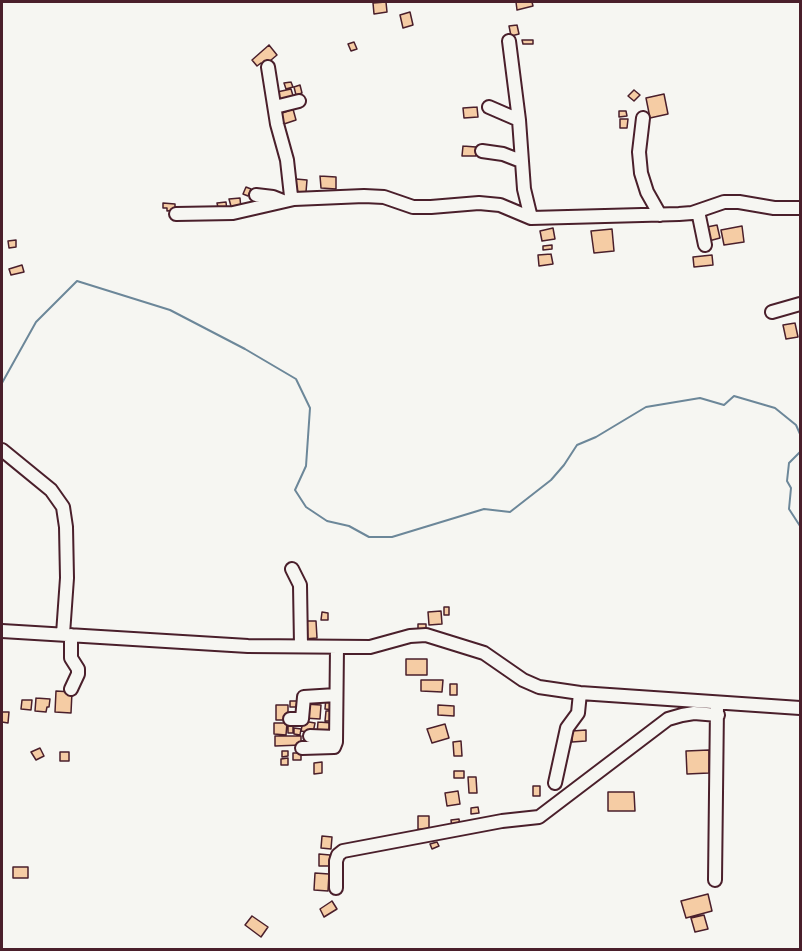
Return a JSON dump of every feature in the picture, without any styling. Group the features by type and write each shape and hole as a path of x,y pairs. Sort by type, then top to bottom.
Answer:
{"street":[{"path":"509,41 519,120 524,189 531,218"},
{"path":"268,67 277,124 287,160 291,196 289,201"},
{"path":"275,107 299,101"},
{"path":"489,107 519,120"},
{"path":"643,118 639,152 641,173 647,192 660,215"},
{"path":"482,151 503,154 521,161"},
{"path":"256,195 289,201"},
{"path":"176,214 233,213 289,201 364,196 384,197 413,207 479,203 500,205 531,218 679,214 698,211 724,202 774,208 801,208"},
{"path":"698,211 705,245"},
{"path":"772,312 801,304"},
{"path":"2,450 51,490 63,507 66,528 67,634 71,658 78,669 71,689"},
{"path":"291,569 300,585 301,645"},
{"path":"2,631 248,646 370,647 410,636 435,636 484,653 523,680 539,687 717,709 801,708"},
{"path":"302,748 334,747 337,646"},
{"path":"555,783 567,728 578,713 580,693"},
{"path":"290,719 302,719 304,697 336,695"},
{"path":"715,880 717,709"},
{"path":"336,888 336,861 338,855 343,851 502,821 539,817 668,719 717,709"},
{"path":"310,736 336,737"}],"building":[{"path":"386,2 387,12 374,14 373,3"},
{"path":"516,2 532,2 533,6 517,10"},
{"path":"410,12 413,25 403,28 400,15"},
{"path":"517,25 519,34 511,36 509,26"},
{"path":"522,40 533,40 533,44 523,44"},
{"path":"354,42 357,49 351,51 348,44"},
{"path":"269,45 277,55 264,66 261,63 257,66 252,60"},
{"path":"291,82 293,87 286,89 284,83"},
{"path":"300,85 302,93 296,95 294,87"},
{"path":"291,89 294,99 280,103 277,92"},
{"path":"634,90 640,95 634,101 628,96"},
{"path":"664,94 668,114 650,118 646,98"},
{"path":"477,107 478,117 464,118 463,108"},
{"path":"293,109 296,120 281,125 277,115"},
{"path":"619,111 626,111 627,116 619,117"},
{"path":"620,119 628,119 627,128 620,128"},
{"path":"463,146 476,147 476,156 462,156"},
{"path":"320,176 336,177 336,189 321,188"},
{"path":"296,179 307,180 306,192 295,192"},
{"path":"246,187 251,189 248,196 243,194"},
{"path":"240,198 241,209 232,210 229,199"},
{"path":"226,202 227,211 219,212 217,203"},
{"path":"163,203 175,204 175,210 167,211 167,208 163,208"},
{"path":"717,225 720,238 705,242 702,228"},
{"path":"742,226 744,242 724,245 721,230"},
{"path":"553,228 555,239 542,241 540,231"},
{"path":"612,229 614,251 594,253 591,231"},
{"path":"16,240 16,247 9,248 8,241"},
{"path":"552,245 552,249 543,250 543,246"},
{"path":"551,254 553,264 539,266 538,255"},
{"path":"712,255 713,265 694,267 693,257"},
{"path":"22,265 24,272 11,275 9,269"},
{"path":"795,323 798,337 786,339 783,325"},
{"path":"444,607 449,607 449,615 444,615"},
{"path":"441,611 442,624 429,625 428,612"},
{"path":"322,612 328,613 328,620 321,620"},
{"path":"304,621 316,621 317,638 304,639"},
{"path":"418,624 426,624 426,632 418,632"},
{"path":"406,659 427,659 427,675 406,675"},
{"path":"421,680 443,680 442,692 421,691"},
{"path":"450,684 457,684 457,695 450,695"},
{"path":"56,691 72,692 71,713 55,712"},
{"path":"326,697 334,698 333,710 325,709"},
{"path":"36,698 50,699 46,712 35,711"},
{"path":"22,700 32,700 31,710 21,709"},
{"path":"290,701 297,701 296,707 290,707"},
{"path":"305,704 321,705 320,719 304,718"},
{"path":"276,705 288,705 288,720 276,720"},
{"path":"438,705 454,706 454,716 438,715"},
{"path":"326,711 333,711 333,721 325,721"},
{"path":"2,712 9,712 8,723 2,722"},
{"path":"303,721 315,723 313,733 301,731"},
{"path":"318,722 333,723 332,736 317,734"},
{"path":"274,723 287,723 286,735 274,734"},
{"path":"445,724 449,738 432,743 427,729"},
{"path":"288,726 293,726 293,733 288,733"},
{"path":"294,728 301,729 300,735 294,734"},
{"path":"586,730 586,741 572,742 572,731"},
{"path":"275,736 301,736 301,745 275,746"},
{"path":"461,741 462,756 454,756 453,742"},
{"path":"40,748 44,756 36,760 31,752"},
{"path":"709,750 709,773 687,774 686,751"},
{"path":"282,751 288,751 288,756 282,757"},
{"path":"60,752 69,752 69,761 60,761"},
{"path":"293,753 301,753 301,760 293,760"},
{"path":"288,758 288,765 281,765 281,759"},
{"path":"322,762 322,773 314,774 314,763"},
{"path":"454,771 464,771 464,778 454,778"},
{"path":"468,777 476,777 477,793 469,793"},
{"path":"533,786 540,786 540,796 533,796"},
{"path":"458,791 460,804 447,806 445,793"},
{"path":"608,792 634,792 635,811 608,811"},
{"path":"478,807 479,813 471,814 471,808"},
{"path":"418,816 429,816 429,830 418,829"},
{"path":"459,819 460,827 452,828 451,820"},
{"path":"322,836 332,837 331,849 321,848"},
{"path":"437,842 439,846 432,849 430,844"},
{"path":"319,854 330,855 329,866 319,866"},
{"path":"13,867 28,867 28,878 13,878"},
{"path":"315,873 329,874 328,891 314,890"},
{"path":"708,894 712,911 686,918 681,901"},
{"path":"332,901 337,909 324,917 320,909"},
{"path":"704,915 708,929 695,932 691,918"},
{"path":"252,916 268,927 261,937 245,925"}],"waterway":[{"path":"2,383 36,322 77,281 170,310 245,349 296,379 310,408 306,466 295,490 306,507 327,521 349,526 369,537 392,537 484,509 510,512 551,480 577,445 596,437 646,407 700,398 724,405 734,396 775,408 796,425 800,434"},
{"path":"800,452 789,463 787,481 791,488 789,509 800,526"}]}
